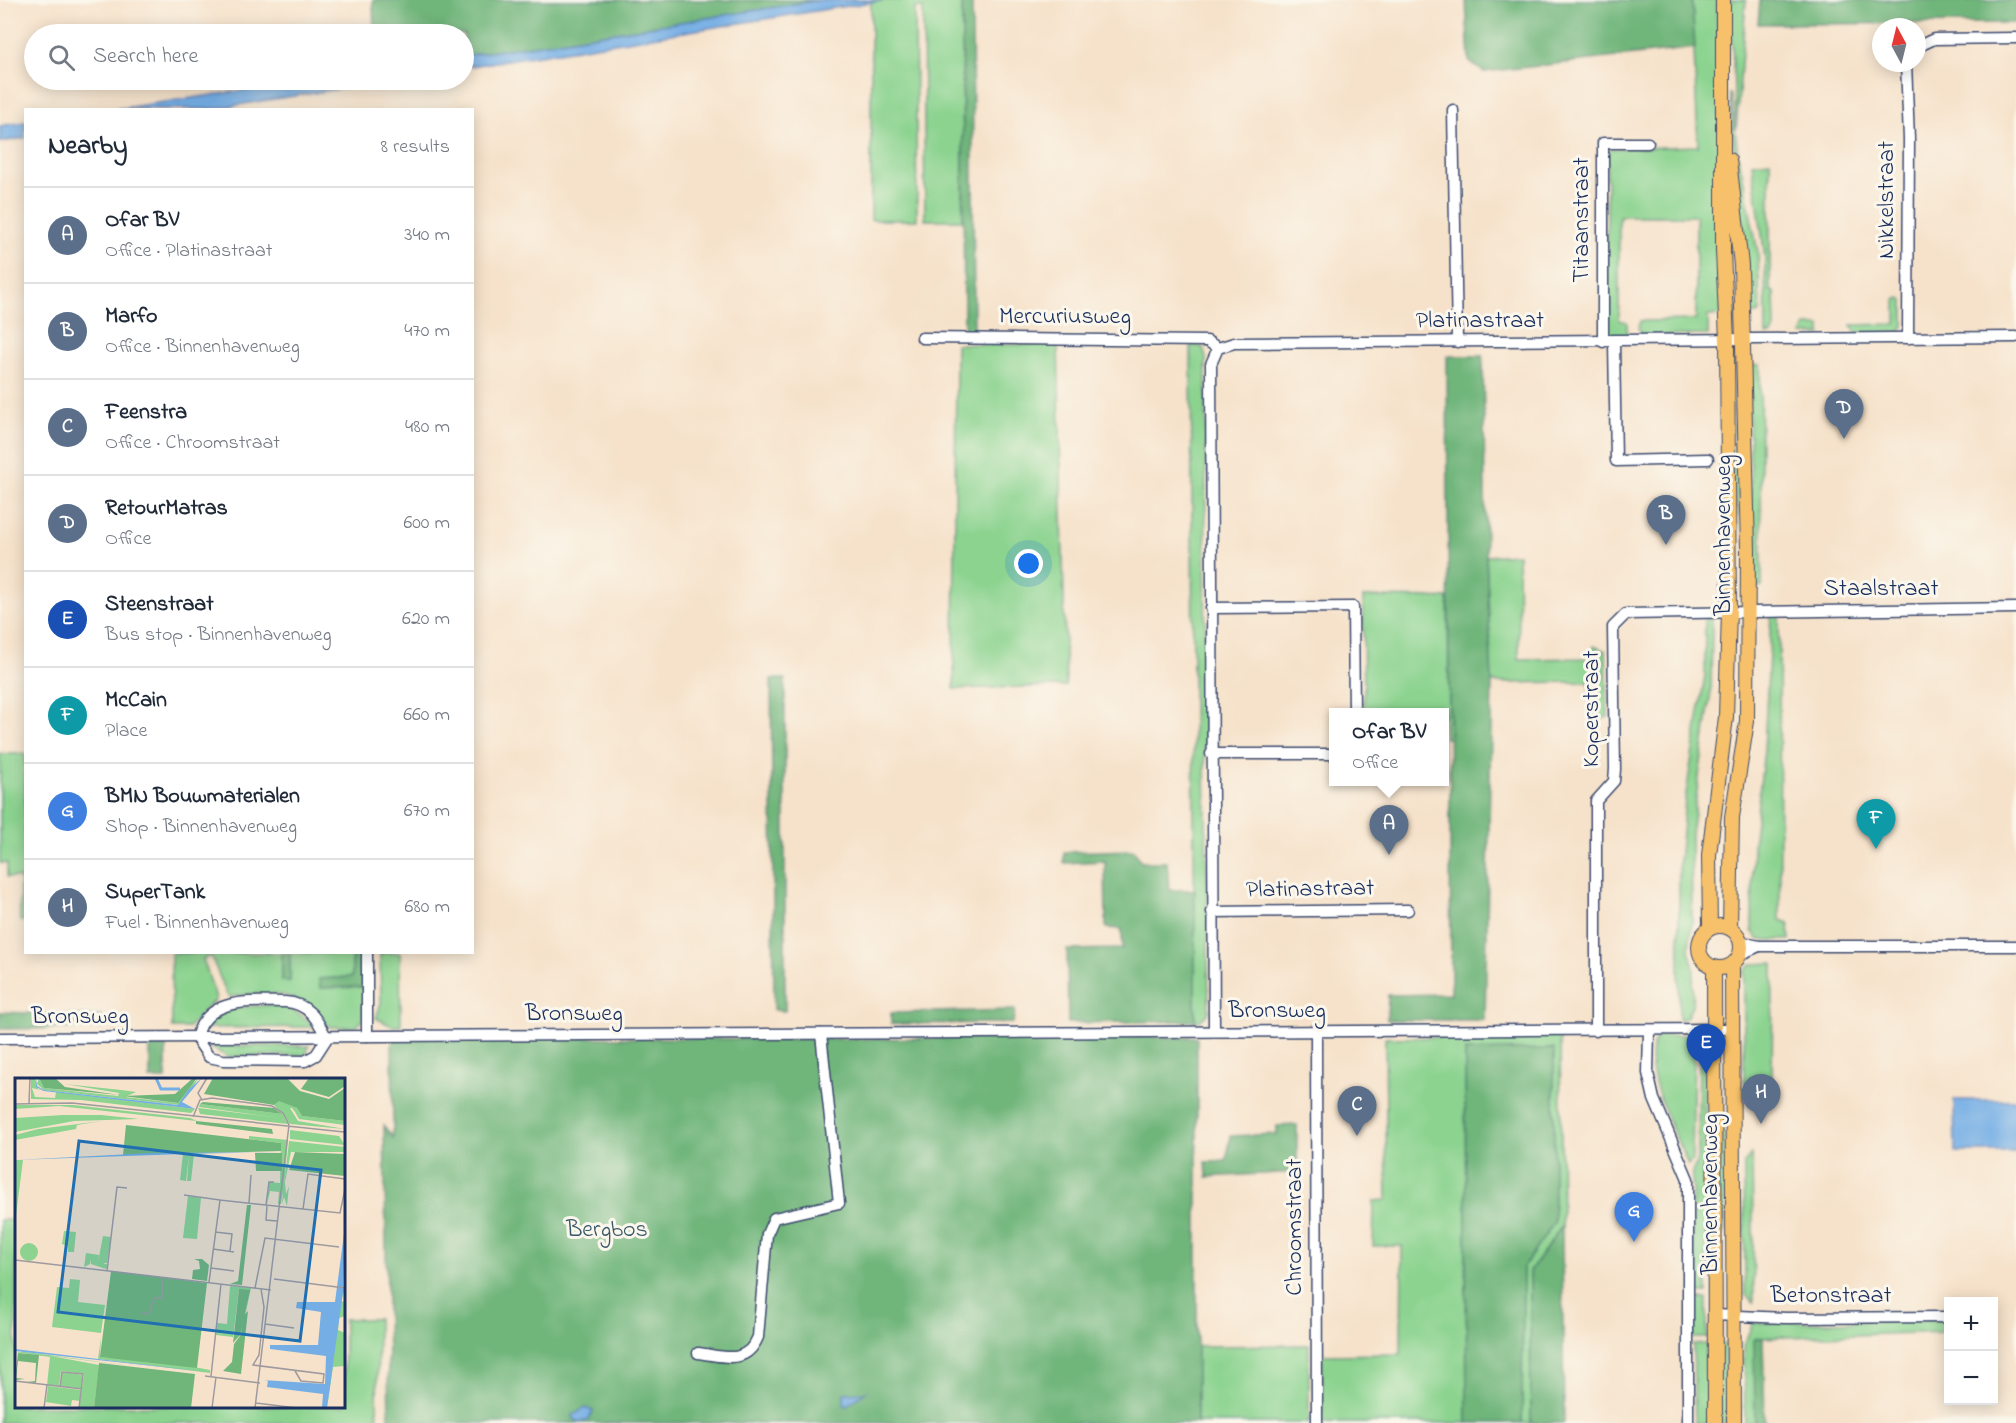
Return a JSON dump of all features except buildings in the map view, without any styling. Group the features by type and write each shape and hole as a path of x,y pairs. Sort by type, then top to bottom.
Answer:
{"main road":[{"name":"Binnenhavenweg","path":"1710,928 1709,855 1726,717 1729,610 1727,340 1723,241 1725,143 1723,0"},
{"name":"Binnenhavenweg","path":"1725,143 1739,230 1744,340 1748,550 1747,721 1732,817 1730,928"},
{"path":"1716,926 1730,928 1737,954 1714,967 1702,959 1699,948 1704,933 1716,926"},
{"name":"Binnenhavenweg","path":"1734,1423 1732,1029 1737,954"},
{"name":"Binnenhavenweg","path":"1714,967 1712,1029 1715,1423"}],"street":[{"path":"1926,43 1934,39 2016,38"},
{"name":"Nikkelstraat","path":"1906,72 1909,139 1908,338"},
{"path":"1453,110 1457,342"},
{"name":"Titaanstraat","path":"1648,143 1603,143 1609,342 1616,460 1708,459"},
{"path":"1744,340 2016,337"},
{"name":"Mercuriusweg","path":"922,338 1121,338 1207,341 1218,348"},
{"name":"Platinastraat","path":"1214,1031 1211,364 1218,348 1234,343 1744,340"},
{"path":"1211,608 1353,607 1354,708"},
{"name":"Staalstraat","path":"1746,611 2016,608"},
{"name":"Koperstraat","path":"1596,1031 1596,801 1614,781 1613,627 1626,614 1746,611"},
{"path":"1211,754 1329,754"},
{"name":"Platinastraat","path":"1212,912 1408,910"},
{"path":"1737,954 1759,946 2016,946"},
{"path":"367,954 367,1036"},
{"path":"297,1002 314,1015 327,1038 316,1055 305,1060 223,1060 209,1057 196,1038 200,1027 211,1012 225,1004 297,1002"},
{"name":"Bronsweg","path":"0,1038 1732,1029"},
{"name":"Binnenhavenweg","path":"1648,1030 1648,1074 1654,1099 1688,1179 1688,1423"},
{"name":"Chroomstraat","path":"1316,1032 1317,1423"},
{"path":"698,1353 738,1357 753,1349 758,1337 767,1234 774,1218 839,1203 821,1034"},
{"name":"Betonstraat","path":"1714,1315 1944,1317"}],"green space":[{"path":"373,0 820,0 474,54 474,24 374,24"},
{"path":"962,0 963,220 925,220 923,8 915,8 917,220 871,220 871,2"},
{"path":"962,0 972,0 974,335 964,335"},
{"path":"1466,0 1692,0 1695,48 1484,72 1469,61"},
{"path":"1692,0 1717,0 1723,315 1708,316 1708,335 1642,336 1638,327 1640,321 1696,320 1696,216 1619,216 1619,320 1627,322 1627,336 1607,336 1607,149 1698,146"},
{"path":"1730,0 1746,0 1736,130"},
{"path":"1760,0 2016,0 2016,23 1926,23 1926,18 1872,18 1872,24 1758,24"},
{"path":"1730,93 1738,154 1758,252 1760,313 1749,315 1746,260"},
{"path":"1770,161 1770,291 1774,292 1775,329 1771,335 1766,335 1765,257 1752,163"},
{"path":"1896,299 1904,300 1904,326 1898,332 1856,333 1851,325 1896,324"},
{"path":"1806,326 1821,326 1821,335 1802,335"},
{"path":"956,344 1058,345 1066,686 954,689"},
{"path":"1191,345 1203,347 1206,358 1205,759 1209,1012 1201,1020 1195,1021"},
{"path":"1447,356 1483,356 1486,556 1492,683 1485,1020 1387,1020 1388,995 1451,994"},
{"path":"1748,365 1760,365 1762,587 1753,587"},
{"path":"1734,405 1739,455 1738,529 1733,488"},
{"path":"1518,554 1519,659 1592,658 1594,646 1606,651 1608,717 1592,721 1589,682 1492,683 1486,556"},
{"path":"1363,597 1448,598 1449,708 1364,708"},
{"path":"1771,614 1779,614 1780,920 1789,923 1790,940 1759,940 1752,931 1753,847 1764,750"},
{"path":"1705,616 1712,619 1711,692 1691,834 1692,923 1689,950 1694,969 1692,1006 1686,1018 1679,1020 1679,863 1685,800 1705,675"},
{"path":"771,679 785,679 785,1011 774,1010"},
{"path":"0,754 24,754 24,921 20,921 20,878 7,877 7,863 0,863"},
{"path":"1134,850 1141,862 1167,862 1169,890 1195,890 1195,1021 1068,1023 1067,950 1122,949 1122,929 1106,928 1105,861 1064,863 1064,852"},
{"path":"171,954 282,954 282,980 290,981 290,954 352,954 353,977 320,979 320,987 364,987 363,1020 356,1027 330,1027 307,1005 296,999 273,994 228,997 211,956 203,959 216,998 214,1002 188,1028 172,1028"},
{"path":"282,954 290,954 290,981 282,981"},
{"path":"352,954 364,954 364,987 320,988 319,979 352,977"},
{"path":"380,954 400,954 401,1026 392,1026 376,1018 381,1003"},
{"path":"1773,963 1772,1092 1744,1082 1744,972 1751,964"},
{"path":"271,1005 295,1012 315,1027 203,1028 226,1011 242,1007"},
{"path":"1015,1010 1013,1023 891,1024 891,1013"},
{"path":"0,1012 102,1016 103,1028 0,1029"},
{"path":"1692,1035 1694,1047 1692,1161 1688,1165 1660,1099 1651,1062 1652,1047 1658,1036"},
{"name":"Bergbos","path":"392,1036 784,1039 1197,1037 1197,1423 389,1423 384,1126 393,1138"},
{"path":"1560,1036 1562,1226 1530,1271 1531,1423 1522,1423 1523,1267 1554,1223 1553,1049 1465,1052 1467,1423 1322,1423 1322,1355 1401,1354 1402,1246 1373,1246 1374,1201 1387,1200 1385,1038"},
{"path":"1704,1037 1707,1293 1693,1293 1692,1173 1698,1159 1699,1043"},
{"path":"150,1046 166,1046 166,1078 150,1078"},
{"path":"208,1046 309,1046 306,1055 228,1057"},
{"path":"1554,1049 1554,1223 1523,1267 1522,1423 1467,1423 1465,1051"},
{"path":"1718,1116 1725,1137 1725,1235 1717,1194"},
{"path":"1297,1125 1297,1172 1207,1177 1206,1162 1226,1161 1231,1136 1277,1134 1277,1126"},
{"path":"1752,1154 1754,1302 1745,1294 1744,1164"},
{"path":"0,1220 15,1220 15,1408 345,1408 345,1319 378,1319 377,1423 0,1423"},
{"path":"1562,1226 1564,1423 1531,1423 1530,1271"},
{"path":"1693,1299 1707,1299 1707,1338 1693,1338"},
{"path":"1944,1320 1944,1332 1755,1338 1755,1423 1745,1423 1744,1344 1753,1323"},
{"path":"1754,1338 1763,1338 1765,1423 1755,1423"},
{"path":"1693,1344 1707,1344 1708,1423 1695,1423"},
{"path":"1717,1344 1725,1344 1726,1423 1718,1423"},
{"path":"1309,1345 1309,1423 1197,1423 1196,1346"}],"water":[{"path":"820,0 885,0 474,65 474,54"},
{"path":"245,90 333,90 218,108 123,108"},
{"path":"24,122 24,138 0,142 0,126"},
{"path":"1954,1100 2016,1100 2016,1152 1955,1152"},
{"path":"866,1392 846,1406 844,1404 844,1393"},
{"path":"585,1408 593,1411 589,1419 579,1422 574,1419 573,1415"}],"place":[{"name":"RetourMatras","path":"1844,439"},
{"name":"Marfo","path":"1666,545"},
{"name":"McCain","path":"1876,849"},
{"name":"Ofar BV","path":"1389,855"},
{"name":"Steenstraat","path":"1706,1074"},
{"name":"SuperTank","path":"1761,1124"},
{"name":"Feenstra","path":"1357,1136"},
{"name":"BMN Bouwmaterialen","path":"1634,1242"}]}
